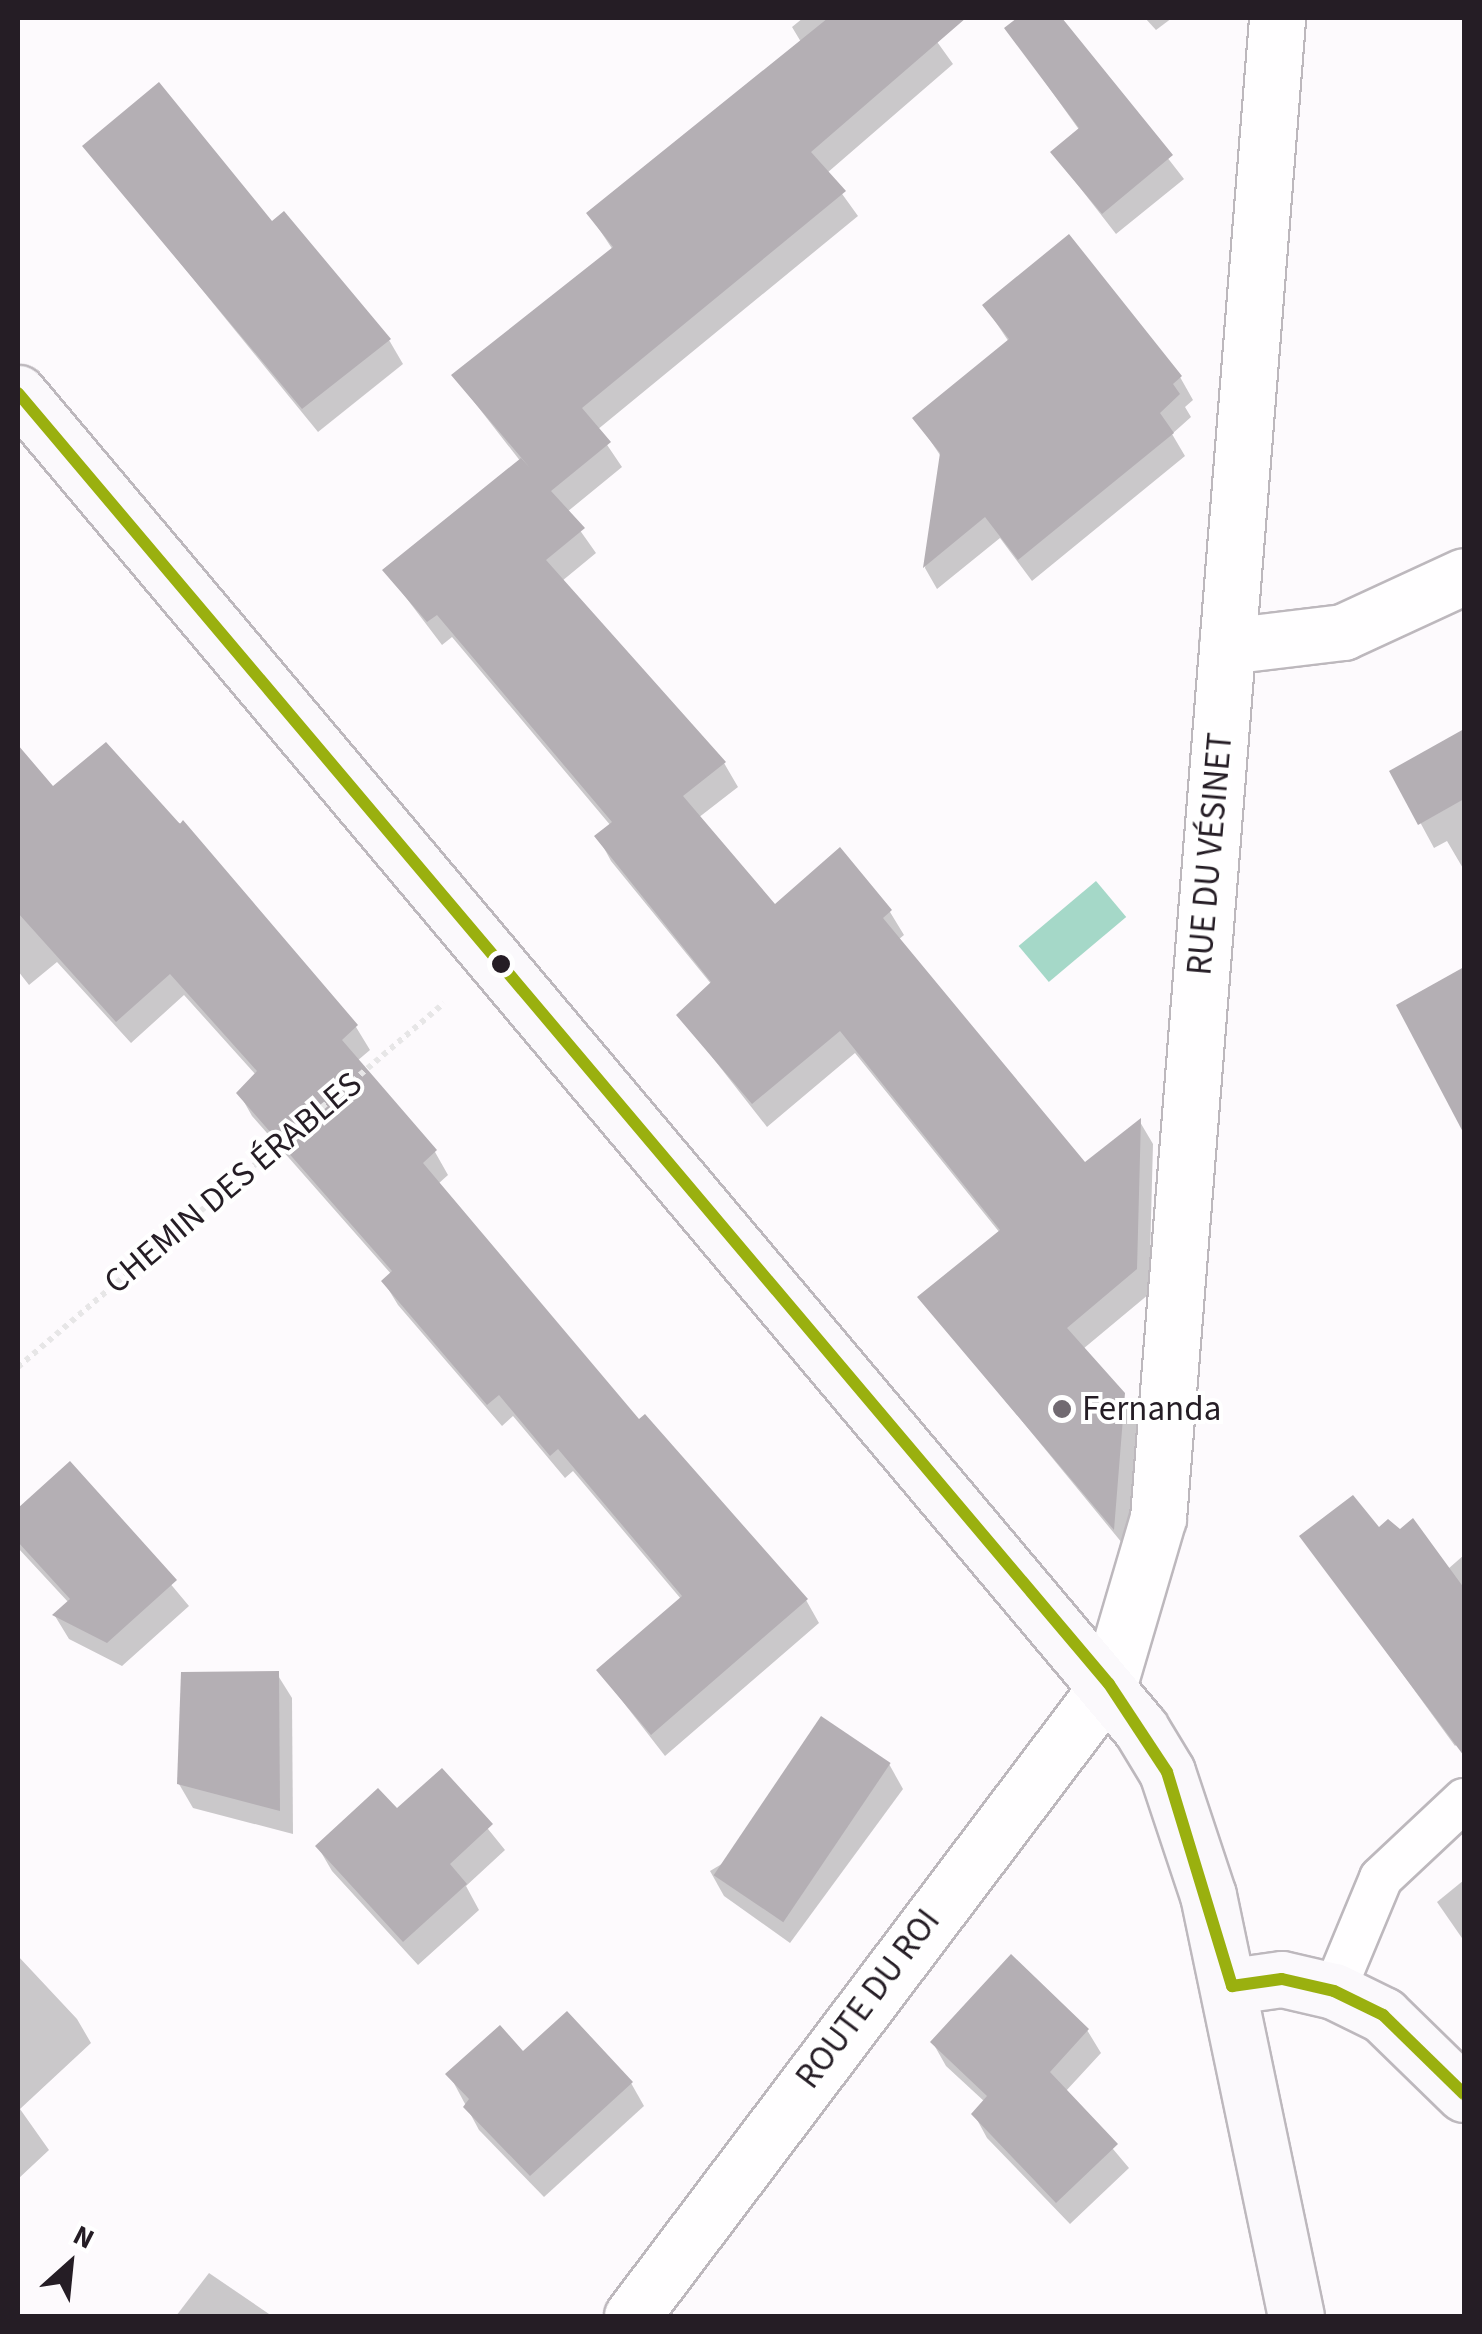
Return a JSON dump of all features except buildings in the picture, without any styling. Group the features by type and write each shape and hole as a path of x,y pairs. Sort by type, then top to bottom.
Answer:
{"main road":[{"path":"18,393 1108,1684 1167,1772 1232,1986 1296,2316"},
{"path":"1232,1986 1282,1979 1334,1991 1383,2015 1464,2094"}],"street":[{"name":"RUE DU VÉSINET","path":"1108,1684 1158,1518 1277,18"},
{"path":"1227,646 1343,632 1464,576"},
{"name":"ROUTE DU ROI","path":"632,2316 1108,1684"}],"lane":[{"path":"1334,1991 1380,1878 1464,1800"}],"path":[{"name":"CHEMIN DES ÉRABLES","path":"18,1367 449,1000"}],"shaded area":[{"path":"1096,881 1126,917 1049,982 1019,946"}],"transit line":[{"path":"18,393 1109,1684 1167,1772 1232,1986"},
{"path":"1232,1986 1282,1979 1334,1991 1383,2015 1464,2094"}],"place":[{"name":"Fernanda","path":"1062,1409"}]}
